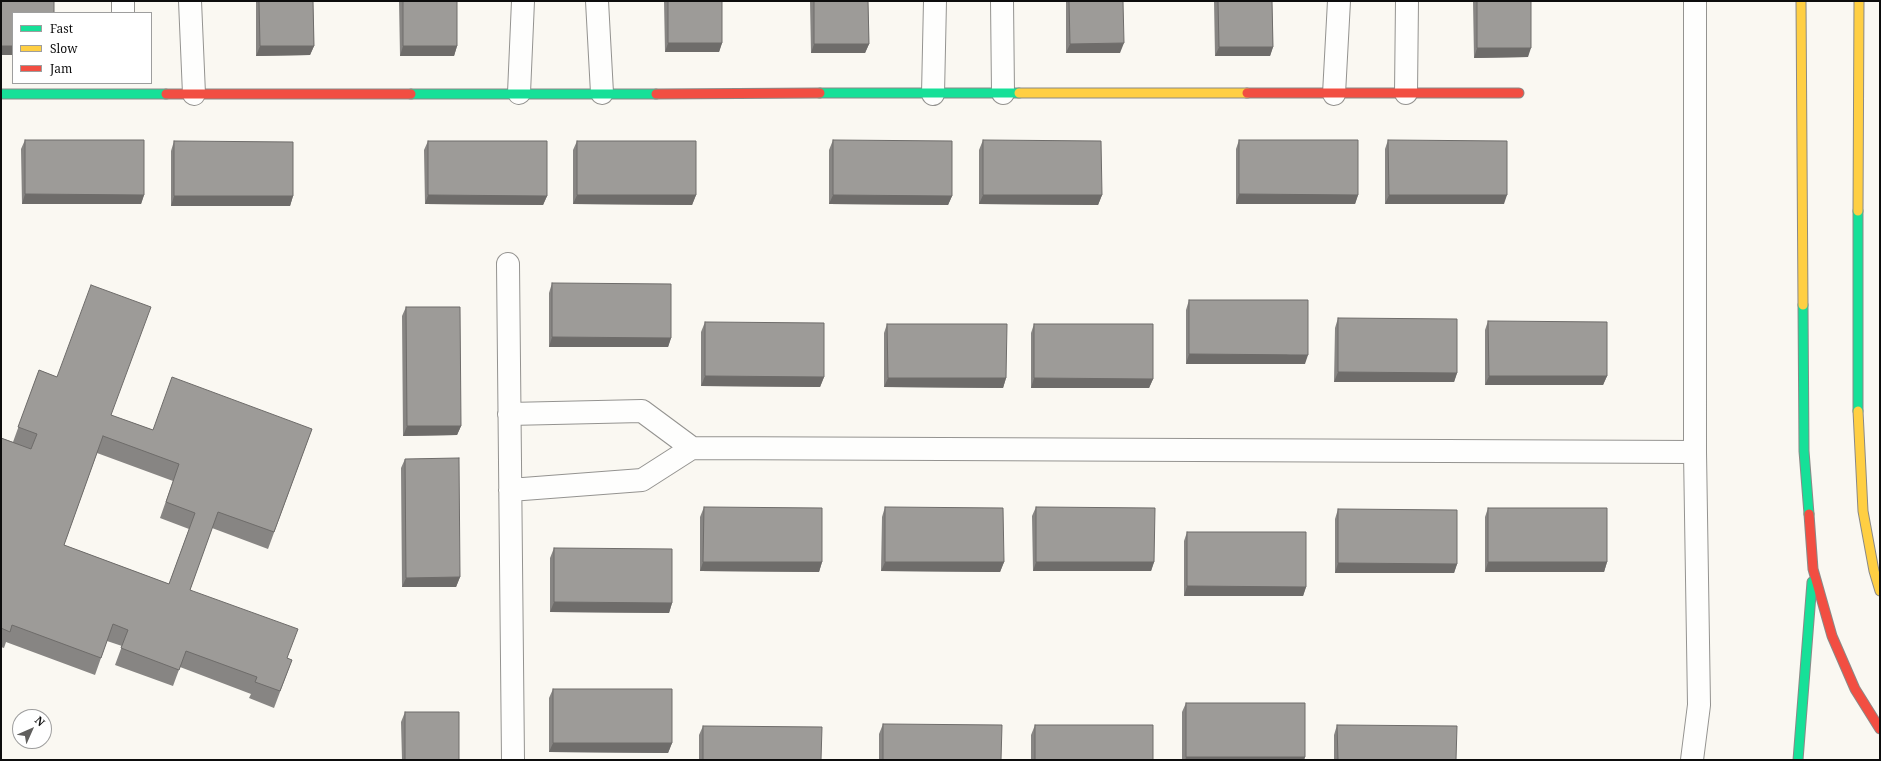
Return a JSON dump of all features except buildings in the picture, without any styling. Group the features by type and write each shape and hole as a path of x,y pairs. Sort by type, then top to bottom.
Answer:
{"street":[{"path":"123,1 123,12"},
{"path":"190,1 194,94"},
{"path":"519,93 523,1"},
{"path":"598,1 602,93"},
{"path":"933,94 935,1"},
{"path":"1002,1 1003,93"},
{"path":"1334,94 1340,1"},
{"path":"1406,93 1407,1"},
{"path":"1692,760 1699,705 1695,452 1695,1"},
{"path":"1798,760 1813,569 1804,451 1801,1"},
{"path":"1859,1 1858,404 1863,511 1874,571 1880,591"},
{"path":"1,94 120,88 194,94 1519,93"},
{"path":"508,264 513,760"},
{"path":"509,414 642,411 692,448"},
{"path":"510,490 642,480 692,448 1695,452"},
{"path":"1813,569 1832,636 1855,689 1880,730"}],"traffic: fast":[{"path":"820,93 1019,93"},
{"path":"1,94 166,94"},
{"path":"411,94 656,94"},
{"path":"1858,211 1858,411"},
{"path":"1803,305 1804,451 1809,514"},
{"path":"1798,760 1812,582"}],"traffic: slow":[{"path":"1801,1 1803,305"},
{"path":"1858,211 1859,1"},
{"path":"1019,93 1247,93"},
{"path":"1858,411 1863,511 1874,571 1880,591"}],"traffic: jam":[{"path":"656,94 820,93"},
{"path":"1247,93 1519,93"},
{"path":"166,94 411,94"},
{"path":"1809,514 1813,569 1832,636 1855,689 1880,729"}]}
